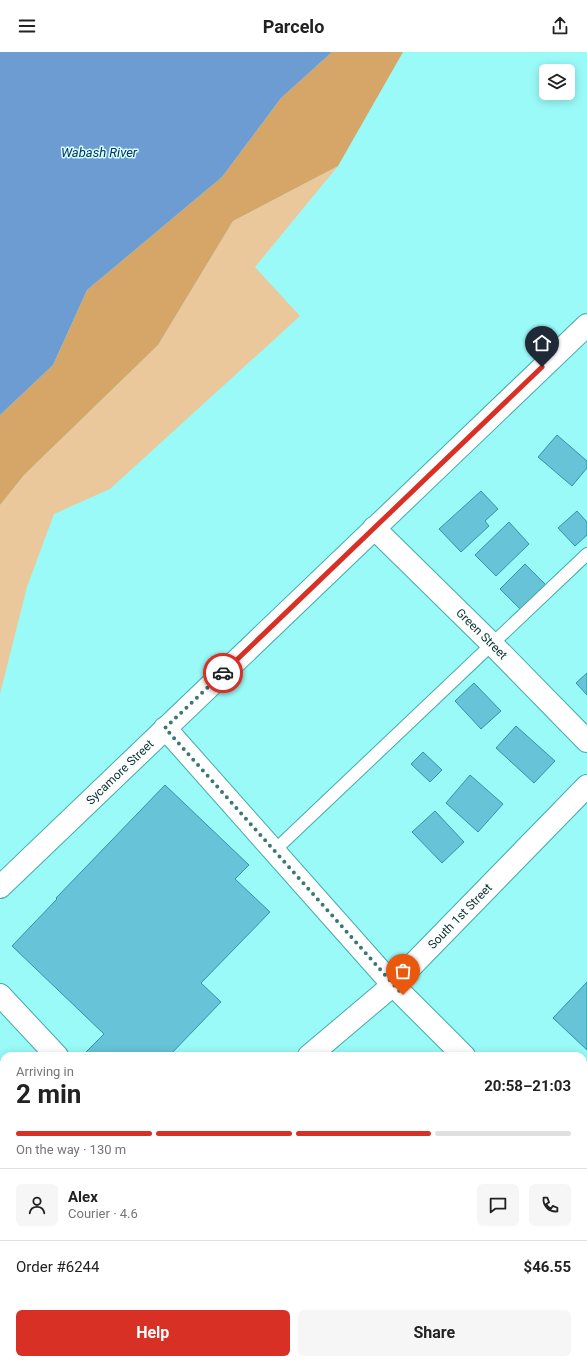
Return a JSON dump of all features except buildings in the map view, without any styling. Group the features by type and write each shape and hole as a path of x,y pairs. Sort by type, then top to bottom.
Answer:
{"street":[{"name":"Sycamore Street","path":"0,887 587,324"},
{"name":"Green Street","path":"374,528 492,644 587,741"},
{"path":"165,728 393,985 460,1052"},
{"name":"South 1st Street","path":"314,1052 393,985 587,786"},
{"path":"0,994 53,1052"}],"lane":[{"path":"274,850 587,554"}],"shaded area":[{"path":"332,52 403,52 338,166 233,221 158,345 24,475 0,505 0,415 53,365 87,290 222,177 281,98"},
{"path":"338,166 255,267 300,316 110,489 54,514 27,587 0,694 0,505 24,475 158,345 233,221"}],"water":[{"name":"Wabash River","path":"0,52 332,52 281,98 222,177 87,290 53,365 0,415"}],"way so far":[{"path":"223,673 165,728 403,995"}],"route":[{"path":"223,673 542,367"}]}
